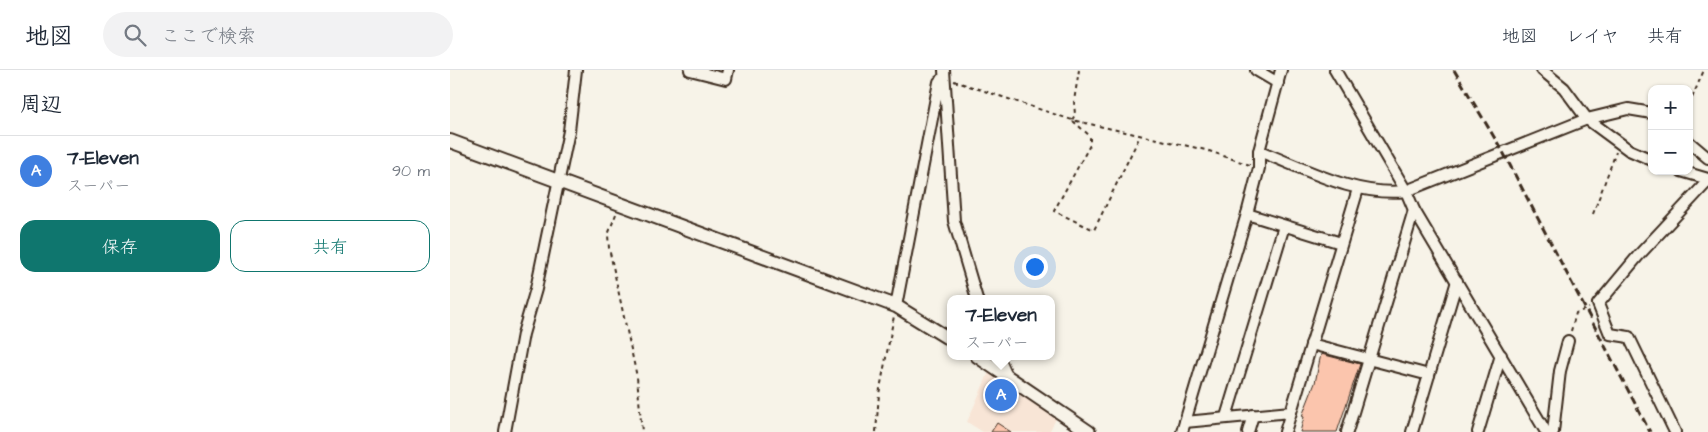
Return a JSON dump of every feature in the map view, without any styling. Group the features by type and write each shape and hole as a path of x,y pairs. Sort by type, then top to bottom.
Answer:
{"street":[{"path":"505,432 523,334 536,289 572,112 576,70"},
{"path":"690,70 726,78 728,70"},
{"path":"1256,70 1278,83"},
{"path":"1281,70 1259,151 1259,168 1247,214 1184,427 1226,417 1291,412"},
{"path":"1335,70 1542,429"},
{"path":"1542,70 1564,88 1587,119 1630,150 1648,158"},
{"path":"944,74 954,220 976,295"},
{"path":"896,306 939,82 944,74"},
{"path":"1259,151 1358,189 1385,193 1406,191 1587,119 1628,109 1648,112"},
{"path":"450,141 896,306 947,338"},
{"path":"1693,145 1708,158"},
{"path":"1675,432 1629,337 1610,334 1598,304 1638,256 1708,180 1693,175"},
{"path":"1285,432 1358,189"},
{"path":"1348,432 1414,210"},
{"path":"1247,214 1341,243"},
{"path":"1226,417 1284,226"},
{"path":"1412,432 1457,281"},
{"path":"1553,432 1560,371 1568,341"},
{"path":"1311,344 1429,375"},
{"path":"1478,432 1501,355"},
{"path":"983,360 1089,432"},
{"path":"1000,360 1007,377"},
{"path":"1248,432 1253,415"}],"path":[{"path":"1072,120 1075,115 1074,101 1079,70"},
{"path":"1693,96 1704,70"},
{"path":"944,74 1072,120 1206,150 1259,168"},
{"path":"1072,120 1090,136 1090,145 1054,211 1094,230 1140,136"},
{"path":"1593,214 1620,143"},
{"path":"616,203 616,213 608,236 609,248 637,377 642,432"},
{"path":"1568,341 1576,313 1598,304"},
{"path":"876,432 879,394 896,306"}],"shaded area":[{"path":"989,372 1057,417 1049,432 983,432 967,422"}],"building":[{"path":"1321,354 1360,364 1337,432 1300,432 1304,417 1302,416 1315,383"},
{"path":"997,423 1011,432 991,432"}],"railway":[{"path":"1454,70 1503,152 1650,432"}],"place":[{"name":"7-Eleven","path":"1001,395"}]}
